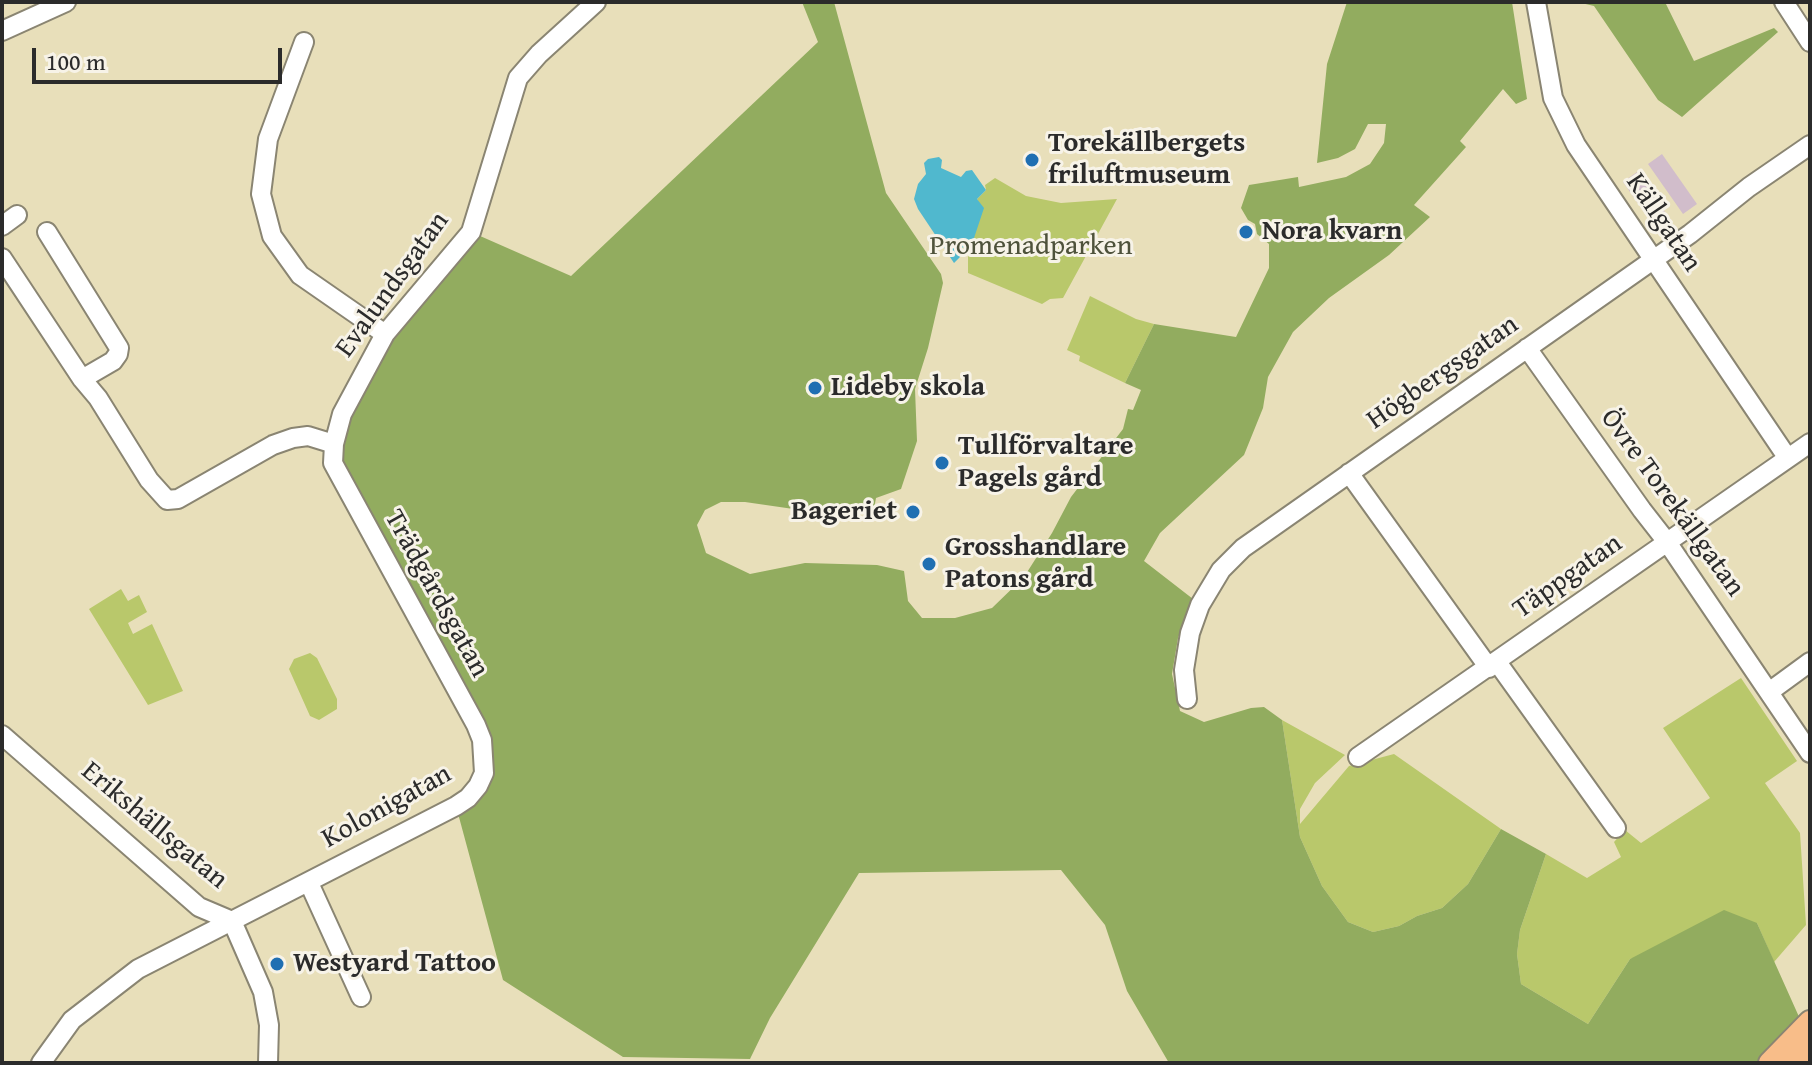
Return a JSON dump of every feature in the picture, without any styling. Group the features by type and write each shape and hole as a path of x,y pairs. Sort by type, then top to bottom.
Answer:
{"main road":[{"path":"1770,1063 1810,1022"},
{"path":"1794,1063 1810,1048"}],"street":[{"path":"2,31 66,2"},
{"name":"Evalundsgatan","path":"334,444 342,414 385,334 471,232 518,78 539,54 596,2"},
{"name":"Källgatan","path":"1536,2 1553,98 1576,145 1787,457"},
{"path":"1784,2 1810,42"},
{"path":"304,42 268,139 261,194 272,236 300,275 385,334"},
{"name":"Högbergsgatan","path":"1187,699 1184,670 1190,633 1200,605 1221,570 1243,548 1654,259 1810,145"},
{"path":"47,232 119,348 113,361 82,379"},
{"path":"2,258 82,379 98,398 149,480 167,500 178,499 273,445 293,438 308,436 334,444"},
{"name":"Övre Torekällgatan","path":"1527,348 1808,744"},
{"name":"Täppgatan","path":"1358,757 1810,443"},
{"name":"Trädgårdsgatan","path":"334,444 333,463 476,725 482,740 484,773"},
{"path":"1349,473 1616,828"},
{"path":"1769,692 1810,662"},
{"name":"Erikshällsgatan","path":"2,735 199,907 232,921 263,992 269,1025 268,1063"},
{"name":"Kolonigatan","path":"41,1063 72,1020 138,969 468,798 484,773"},
{"name":"Kolonigatan","path":"309,883 361,997"}],"shaded area":[{"path":"1662,154 1697,204 1683,214 1648,164"},
{"path":"1637,172 1672,222 1658,232 1623,182"}],"green space":[{"path":"802,2 834,2 886,193 941,274 943,283 915,389 917,441 901,489 876,498 873,514 828,514 745,502 721,502 705,510 697,525 706,553 750,574 805,563 877,565 904,571 908,601 922,618 955,618 992,608 1024,577 1071,497 1123,429 1128,409 1133,410 1141,390 1125,383 1154,324 1236,337 1269,268 1269,244 1257,234 1255,224 1248,220 1241,208 1249,185 1298,177 1299,187 1346,177 1370,164 1384,143 1386,124 1368,124 1355,149 1338,158 1317,163 1327,64 1347,2 1512,2 1527,99 1516,104 1503,89 1460,141 1466,147 1414,205 1430,217 1389,255 1329,298 1293,332 1268,377 1263,408 1244,455 1160,533 1144,561 1193,599 1178,638 1172,674 1180,711 1204,722 1264,707 1282,720 1300,837 1322,886 1348,922 1373,932 1399,926 1442,908 1468,884 1501,829 1546,854 1520,930 1517,954 1521,984 1588,1024 1630,959 1724,910 1757,923 1800,1019 1764,1063 1169,1063 1127,991 1105,925 1061,870 859,873 770,1018 750,1059 623,1057 503,980 456,806 478,786 482,740 412,609 334,444 354,389 471,232 571,276 818,42"},
{"path":"1577,2 1665,2 1694,61 1774,28 1778,32 1682,117 1658,100 1594,6"},
{"name":"Promenadparken","path":"995,178 1026,196 1061,203 1117,199 1063,298 1050,299 1042,304 968,273 968,254 962,247 970,244 979,204 977,199 986,190 985,185"},
{"path":"1090,296 1136,319 1154,324 1125,383 1079,361 1080,356 1067,350"},
{"path":"121,589 128,601 139,595 147,612 128,623 133,634 152,624 183,691 148,705 89,609"},
{"path":"310,653 317,658 337,699 337,709 319,720 310,716 289,669 294,659"},
{"path":"1741,678 1797,761 1765,783 1800,833 1806,925 1774,962 1757,923 1630,959 1588,1024 1521,984 1517,954 1520,930 1546,854 1587,878 1621,857 1614,842 1625,830 1641,843 1710,798 1663,728"},
{"path":"1282,720 1345,755 1315,783 1300,809 1300,824 1349,766 1394,754 1501,829 1468,884 1442,908 1399,926 1373,932 1348,922 1322,886 1300,837"}],"water":[{"path":"939,157 942,160 941,168 961,177 972,170 986,190 977,199 984,208 974,238 962,248 960,257 954,263 914,199 918,184 926,174 924,163"}],"place":[{"name":"Torekällbergets friluftmuseum","path":"1032,160"},
{"name":"Nora kvarn","path":"1246,232"},
{"name":"Lideby skola","path":"815,388"},
{"name":"Tullförvaltare Pagels gård","path":"942,463"},
{"name":"Bageriet","path":"913,512"},
{"name":"Grosshandlare Patons gård","path":"929,564"},
{"name":"Westyard Tattoo","path":"277,964"}]}
